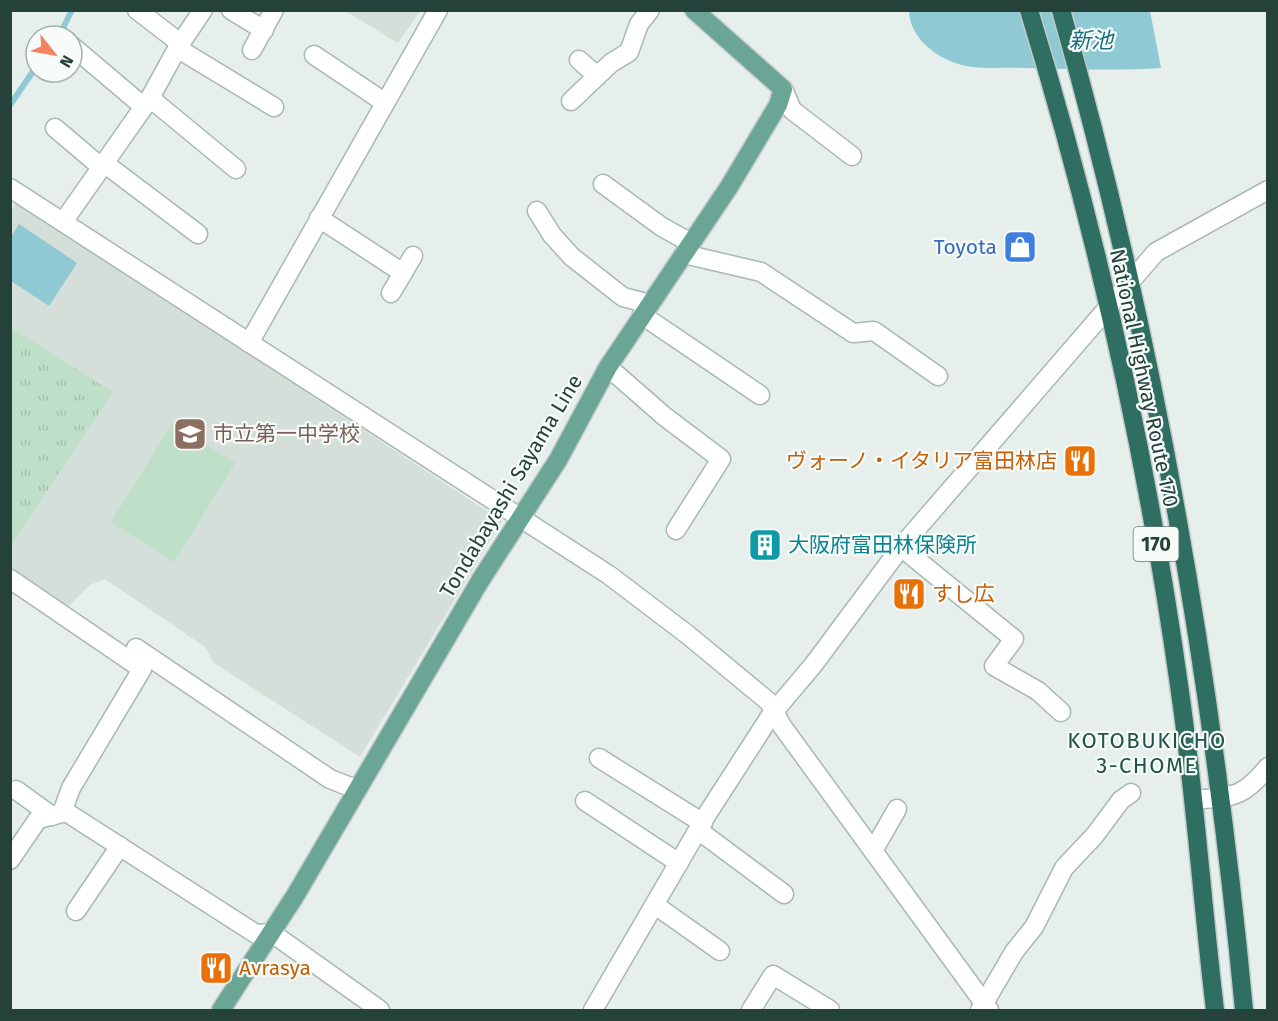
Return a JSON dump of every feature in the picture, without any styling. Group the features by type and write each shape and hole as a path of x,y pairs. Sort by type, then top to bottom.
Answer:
{"highway":[{"name":"National Highway Route 170","path":"1029,10 1070,148 1108,309 1160,564 1179,682 1194,800 1215,1011"},
{"name":"National Highway Route 170","path":"1061,10 1084,91 1131,282 1152,375 1185,553 1221,797 1244,1011"}],"main road":[{"path":"694,10 783,90"},
{"name":"Tondabayashi Sayama Line","path":"221,1011 272,933 356,789 520,518 558,460 608,368 778,105 783,90"}],"street":[{"path":"136,10 179,46 274,107"},
{"path":"63,222 147,103 179,46 203,10"},
{"path":"231,10 264,30"},
{"path":"252,50 274,10"},
{"path":"249,343 438,10"},
{"path":"571,101 611,63 628,52 639,24 650,10"},
{"path":"84,55 236,169"},
{"path":"314,55 384,102"},
{"path":"579,60 597,76"},
{"path":"783,90 792,110 852,156"},
{"path":"55,128 198,234"},
{"path":"603,184 687,248 761,272 854,333 874,331 938,376"},
{"path":"10,188 609,575 688,635 769,702 984,1008 1014,952 1034,927 1064,868 1095,835 1121,800 1131,793"},
{"path":"593,1011 679,863 774,712 814,664 901,547 1156,252 1268,190"},
{"path":"1245,201 1268,201"},
{"path":"537,211 552,235 572,257 623,297 646,309 760,395"},
{"path":"319,218 403,273"},
{"path":"391,293 413,256"},
{"path":"608,368 663,416 721,459 676,530"},
{"path":"901,547 1014,639 994,666 1038,691 1061,712"},
{"path":"10,579 142,669 71,788 63,810 59,814 38,819 10,860"},
{"path":"136,648 330,779 356,789"},
{"path":"599,758 701,827 784,894"},
{"path":"1194,800 1235,796 1251,787 1268,766"},
{"path":"16,790 120,846 256,934 272,933 380,1011"},
{"path":"585,801 679,863"},
{"path":"873,851 897,809"},
{"path":"76,911 120,846"},
{"path":"655,905 720,951"},
{"path":"752,1011 773,975 831,1011"}],"shaded area":[{"path":"420,10 398,43 345,11"},
{"name":"市立第一中学校","path":"17,202 502,521 360,757 214,663 205,647 105,579 90,585 67,608 11,572 10,212"}],"green space":[{"path":"10,327 113,392 13,542 10,541"},
{"path":"172,424 235,463 174,562 111,522"}],"water":[{"name":"新池","path":"909,11 1150,11 1161,68 1092,70 986,68 959,64 934,52 922,41 913,27"},
{"path":"19,224 77,263 49,306 11,281 11,237"}],"waterway":[{"path":"65,24 72,10"},
{"path":"10,105 24,84"}],"place":[{"name":"Toyota","path":"1020,247"},
{"name":"市立第一中学校","path":"190,434"},
{"name":"ヴォーノ・イタリア富田林店","path":"1080,461"},
{"name":"大阪府富田林保険所","path":"765,545"},
{"name":"すし広","path":"909,594"},
{"name":"Avrasya","path":"216,968"}],"district":[{"name":"KOTOBUKICHO 3-CHOME","path":"1147,752"}]}
